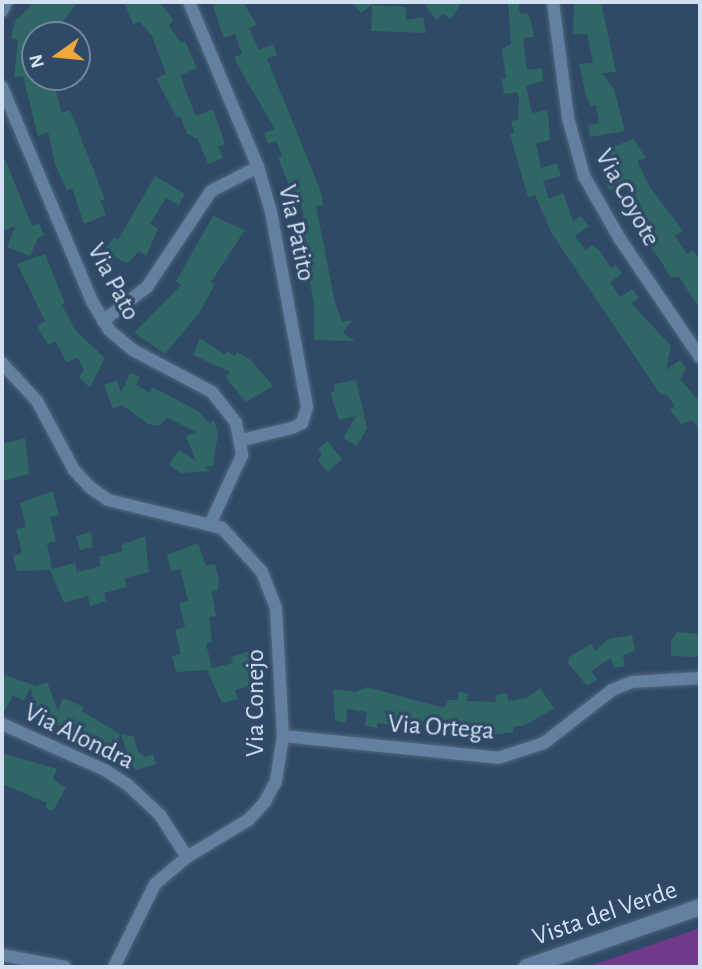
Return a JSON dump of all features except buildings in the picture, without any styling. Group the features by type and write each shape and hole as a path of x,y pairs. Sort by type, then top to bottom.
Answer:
{"street":[{"path":"2,11 6,2"},
{"name":"Via Patito","path":"189,2 258,167 271,212 307,407 302,423 242,440"},
{"name":"Via Coyote","path":"553,2 568,118 584,176 620,239 700,357"},
{"name":"Via Pato","path":"2,87 103,320 118,341 212,392 228,408 242,440"},
{"path":"103,320 147,287 211,191 258,167"},
{"path":"2,362 37,401 74,470 90,488 108,500 211,522 237,472 242,440"},
{"name":"Via Conejo","path":"114,967 155,884 187,857 248,820 265,802 276,781 284,736 280,640 270,588 250,555 211,522"},
{"name":"Via Ortega","path":"284,736 498,758 544,743 611,691 632,682 700,678"},
{"name":"Via Alondra","path":"2,724 105,769 128,785 160,815 187,857"},
{"name":"Vista del Verde","path":"527,967 700,907"},
{"path":"2,955 65,967"}],"shaded area":[{"path":"700,928 700,967 587,967"}]}
